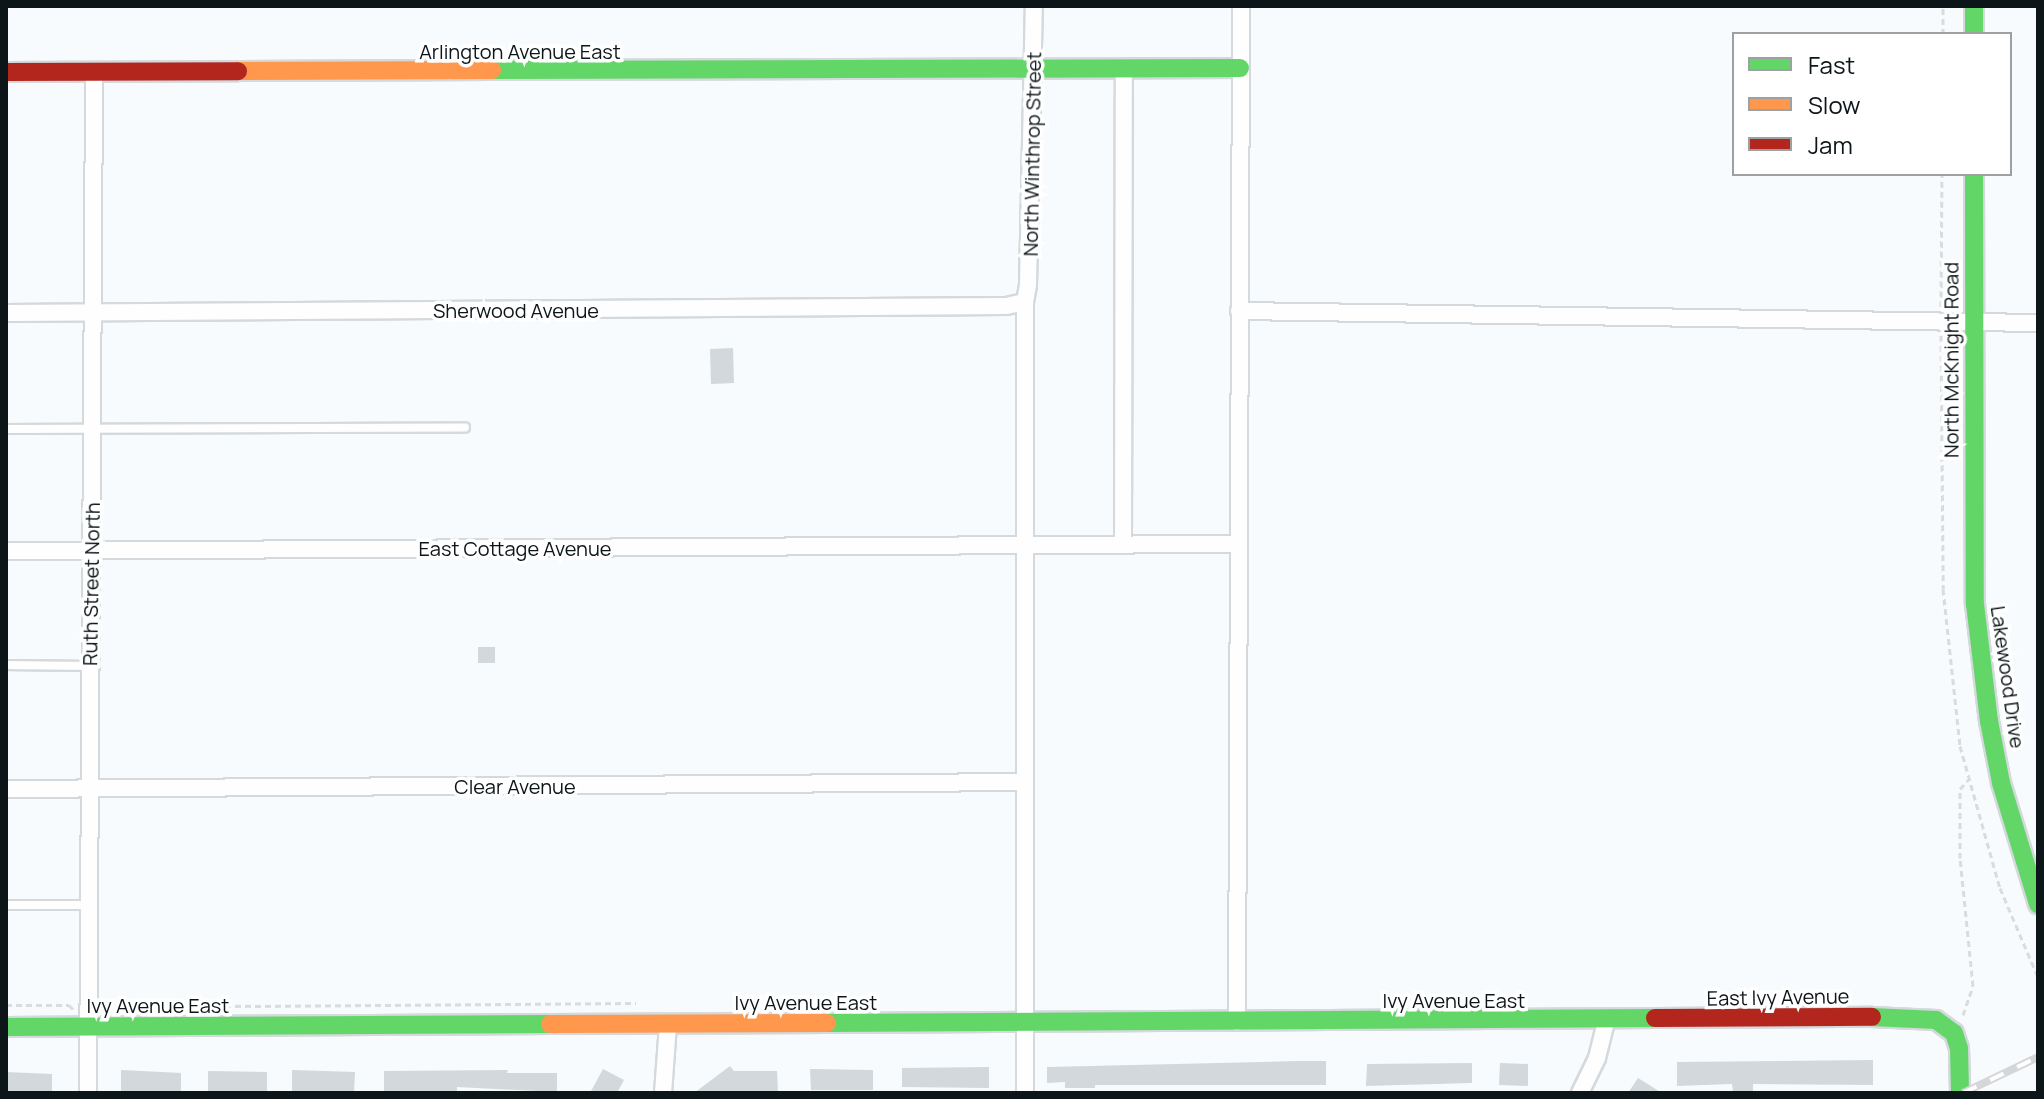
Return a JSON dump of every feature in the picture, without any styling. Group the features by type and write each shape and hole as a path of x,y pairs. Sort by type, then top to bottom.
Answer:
{"street":[{"name":"North Winthrop Street","path":"1025,1093 1025,302 1028,285 1034,6"},
{"path":"1237,1022 1241,6"},
{"path":"1974,6 1974,32"},
{"name":"Arlington Avenue East","path":"6,72 1240,68"},
{"path":"1123,545 1124,70"},
{"name":"Ruth Street North","path":"88,1093 94,74"},
{"name":"North McKnight Road","path":"1973,546 1974,176"},
{"name":"Sherwood Avenue","path":"6,313 1006,306 1025,302"},
{"path":"1239,311 2038,323"},
{"name":"East Cottage Avenue","path":"6,551 1239,544"},
{"name":"Lakewood Drive","path":"1973,546 1979,652 1989,721 2014,829 2038,904"},
{"name":"Clear Avenue","path":"6,789 1025,782"},
{"name":"East Ivy Avenue","path":"1606,1021 1906,1017 1929,1018 1951,1030"},
{"path":"1580,1093 1597,1058 1606,1021"},
{"name":"Ivy Avenue East","path":"6,1027 1606,1021"},
{"path":"663,1093 668,1025"},
{"path":"1951,1030 1960,1052 1960,1093"}],"lane":[{"path":"6,429 465,427"},
{"path":"6,665 90,666"},
{"path":"6,905 89,905"}],"path":[{"path":"1943,6 1943,32"},
{"path":"1951,1030 1970,1001 1973,986 1960,858 1960,789 1969,779"},
{"path":"103,1008 106,1005 644,1003"},
{"path":"6,1005 69,1005 73,1009"}],"building":[{"path":"733,348 734,383 711,384 710,349"},
{"path":"478,647 495,647 495,663 478,663"},
{"path":"1873,1060 1873,1085 1753,1084 1753,1092 1733,1092 1732,1084 1677,1086 1677,1062"},
{"path":"1326,1061 1326,1085 1095,1085 1095,1088 1065,1088 1065,1082 1047,1083 1047,1067"},
{"path":"1472,1063 1472,1083 1366,1086 1367,1064"},
{"path":"1500,1063 1528,1064 1528,1086 1499,1085"},
{"path":"730,1066 734,1071 777,1071 778,1093 694,1093"},
{"path":"989,1067 989,1088 902,1087 902,1068"},
{"path":"603,1069 624,1080 617,1093 590,1093"},
{"path":"810,1069 873,1070 873,1090 811,1090"},
{"path":"121,1070 181,1073 181,1093 121,1091"},
{"path":"292,1070 355,1072 354,1093 292,1091"},
{"path":"508,1070 507,1073 557,1073 557,1092 457,1087 457,1093 384,1093 384,1071"},
{"path":"208,1071 267,1072 267,1093 208,1092"},
{"path":"6,1072 52,1074 52,1092 6,1093"},
{"path":"1638,1078 1662,1093 1628,1093"}],"railway":[{"path":"1963,1093 2038,1057"}],"traffic: fast":[{"path":"1974,6 1974,32"},
{"path":"492,70 1240,68"},
{"path":"1974,176 1975,604 1989,721 2001,783 2038,904"},
{"path":"1872,1017 1936,1020 1954,1033 1959,1048 1960,1093"},
{"path":"827,1023 1655,1018"},
{"path":"6,1027 550,1024"}],"traffic: slow":[{"path":"238,71 492,70"},
{"path":"550,1024 827,1023"}],"traffic: jam":[{"path":"6,72 238,71"},
{"path":"1655,1018 1872,1017"}]}
